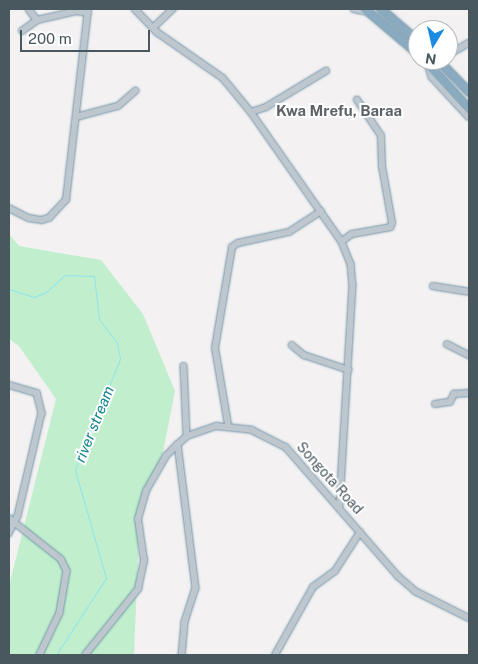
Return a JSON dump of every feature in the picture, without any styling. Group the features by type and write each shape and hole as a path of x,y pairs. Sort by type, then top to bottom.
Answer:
{"highway":[{"path":"381,9 408,32"},
{"path":"367,10 408,45"},
{"path":"433,70 469,108"},
{"path":"449,70 469,92"}],"street":[{"path":"29,9 37,20"},
{"path":"135,9 153,28 214,70 251,112 342,241 351,264 354,285 340,507"},
{"path":"153,28 173,9"},
{"path":"354,9 367,10"},
{"path":"9,208 29,218 42,220 63,205 69,189 71,139 76,118 88,11 77,11 37,20 22,31"},
{"path":"458,49 469,43"},
{"path":"429,70 432,77 469,117"},
{"path":"251,112 266,107 326,71"},
{"path":"76,118 118,106 135,91"},
{"path":"342,241 352,234 390,227 392,223 382,166 381,136 357,100"},
{"path":"228,425 215,348 232,247 238,242 289,232 321,212"},
{"path":"433,286 469,292"},
{"path":"446,344 469,355"},
{"path":"292,345 304,355 349,370"},
{"path":"184,366 187,436"},
{"path":"9,385 37,393 42,413 15,522 9,534"},
{"path":"435,404 450,402 454,394 469,393"},
{"name":"Songota Road","path":"85,655 138,589 144,561 138,519 140,509 166,456 187,436 201,430 228,425 262,434 286,447 415,592 469,618"},
{"path":"178,444 196,588 186,622 182,655"},
{"path":"9,518 61,559 67,571 60,613 40,655"},
{"path":"275,655 313,587 335,571 360,532"}],"green space":[{"path":"9,234 19,246 101,260 143,314 175,391 160,468 140,509 134,655 9,655 9,586 56,399 19,346 9,339"}],"waterway":[{"name":"river stream","path":"9,289 34,297 46,292 65,275 94,276 99,319 117,343 120,359 75,470 106,578 56,655"}],"district":[{"name":"Kwa Mrefu, Baraa","path":"339,111"}]}
